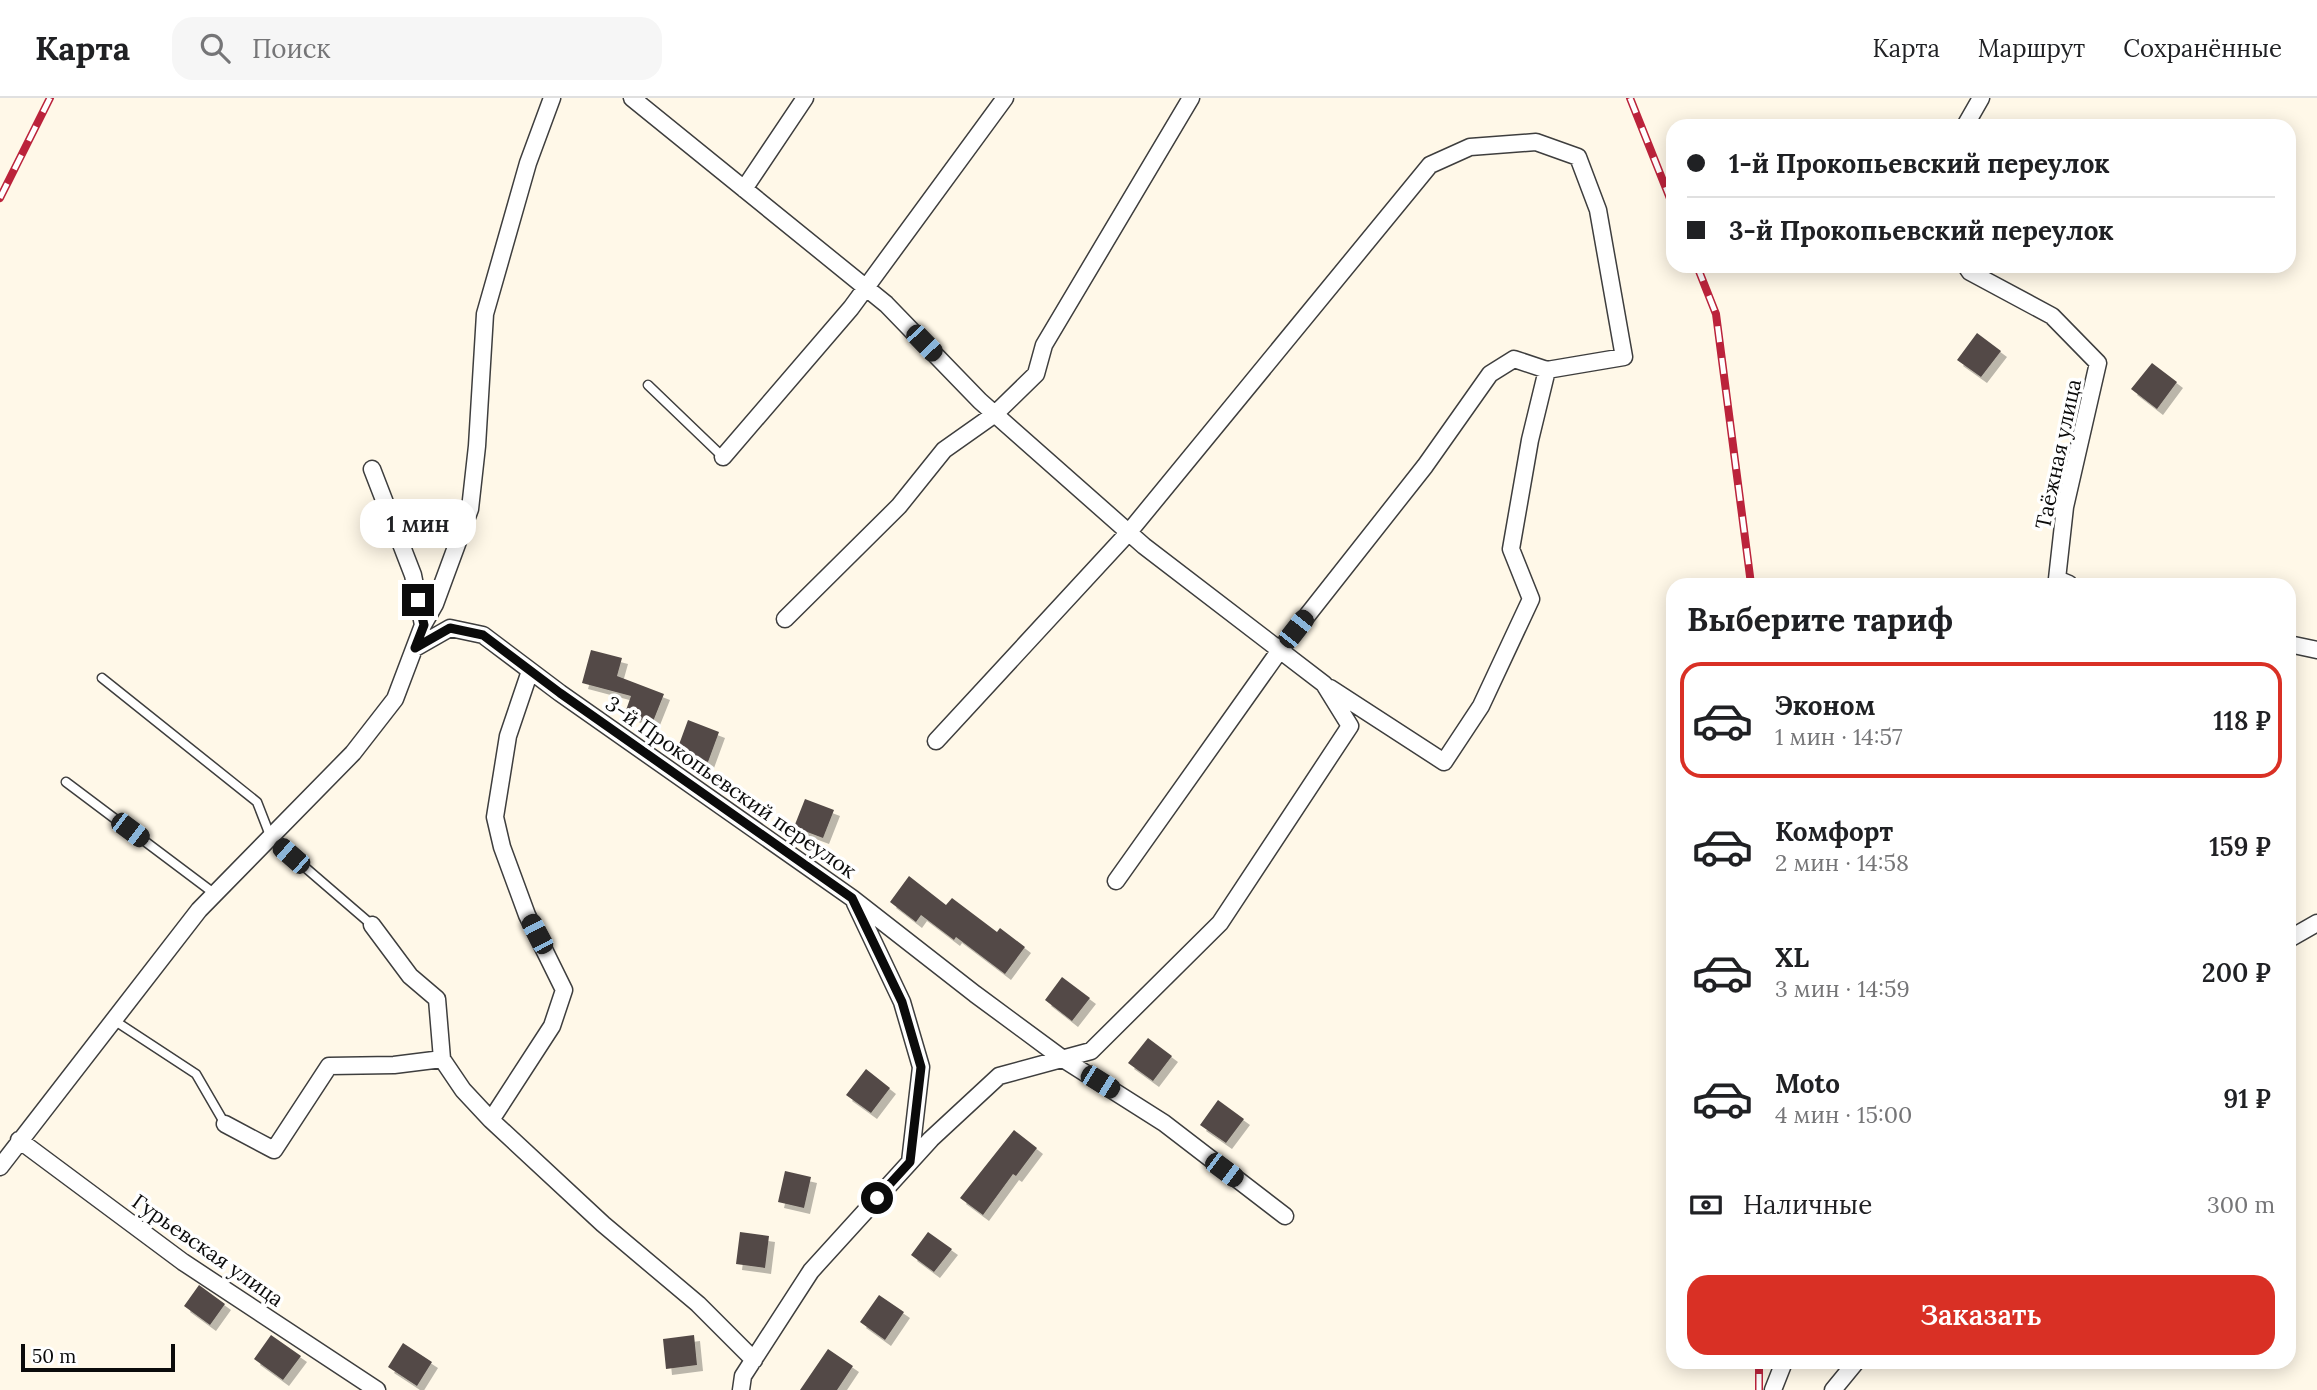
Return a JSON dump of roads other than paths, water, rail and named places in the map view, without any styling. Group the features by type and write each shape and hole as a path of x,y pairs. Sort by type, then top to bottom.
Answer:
{"street":[{"path":"0,1167 199,909 353,753 395,699 435,604 470,509 477,446 485,314 528,163 552,98"},
{"path":"632,98 886,304 995,414 1129,532 1324,684 1444,762 1482,706 1531,599 1511,549 1530,440 1547,370"},
{"path":"744,189 805,98"},
{"path":"723,457 851,308 1005,98"},
{"path":"785,619 899,506 944,450 995,414 1036,374 1044,345 1191,98"},
{"path":"1969,119 1981,98"},
{"path":"936,741 1129,532 1430,165 1470,147 1536,142 1578,157 1598,210 1624,357 1547,370 1514,359 1490,374 1425,466 1280,650 1116,881"},
{"name":"Таёжная улица","path":"1972,273 2052,316 2098,363 2065,507 2057,578"},
{"path":"372,469 413,575 424,625"},
{"name":"3-й Прокопьевский переулок","path":"415,648 450,628 483,635 852,898 975,995 1063,1059 1164,1123 1285,1216"},
{"path":"2296,646 2317,650"},
{"path":"491,1120 552,1026 564,990 527,915 502,847 495,817 508,736 530,671"},
{"path":"741,1390 743,1376 811,1271 931,1139 999,1076 1091,1051 1220,923 1350,726 1324,684"},
{"path":"852,898 902,1002 921,1067 910,1162"},
{"path":"2296,935 2317,923"},
{"path":"372,925 410,976 437,999 442,1059 463,1090 491,1120 603,1224 698,1304 754,1360"},
{"path":"225,1124 274,1150 329,1066 394,1065 442,1059"},
{"name":"Гурьевская улица","path":"19,1140 183,1262 377,1390"},
{"path":"1773,1390 1781,1369"},
{"path":"1832,1390 1850,1369"}],"lane":[{"path":"648,385 723,457"},
{"path":"102,678 257,802 271,838 372,925"},
{"path":"66,782 215,894"},
{"path":"112,1019 196,1074 225,1124"}],"railway":[{"path":"0,198 50,98"},
{"path":"1630,98 1666,188"},
{"path":"1700,273 1716,314 1750,578"},
{"path":"1759,1369 1759,1390"}]}
